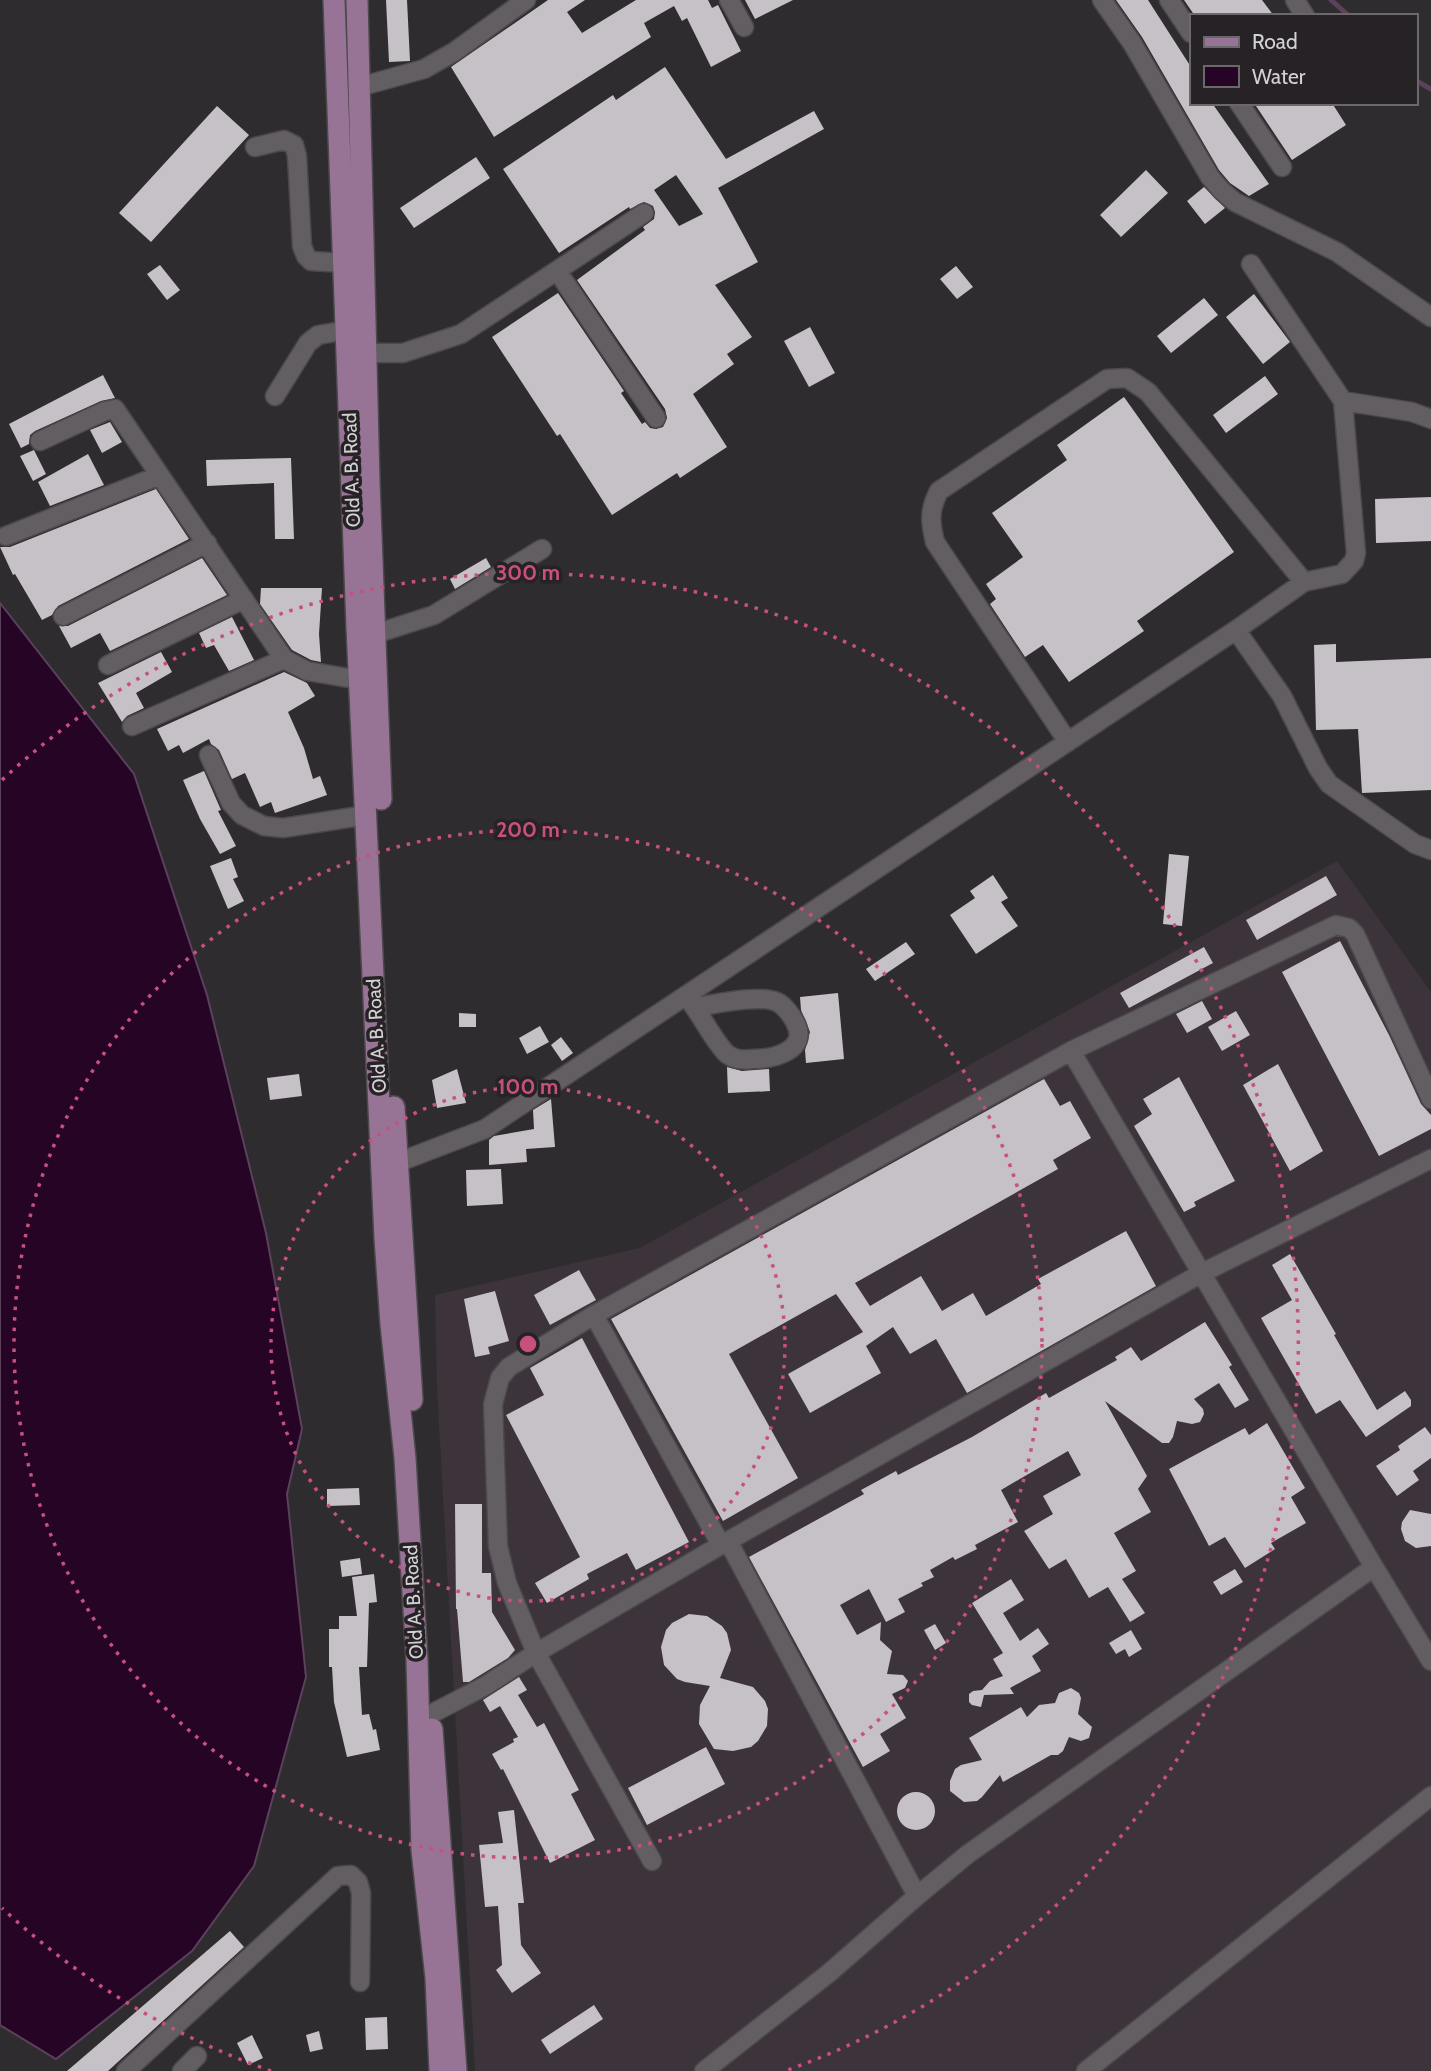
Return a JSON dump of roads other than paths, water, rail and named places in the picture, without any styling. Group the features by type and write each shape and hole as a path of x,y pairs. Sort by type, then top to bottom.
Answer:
{"main road":[{"name":"Old A. B. Road","path":"334,0 367,815 456,2071"},
{"name":"Old A. B. Road","path":"357,0 390,1057 391,1324 405,1458 414,1606 422,1850 436,1978 440,2071"}],"street":[{"path":"359,87 424,69 454,52 526,0"},
{"path":"729,0 744,27"},
{"path":"1102,0 1132,43 1210,177 1222,191 1235,202 1337,252 1431,317"},
{"path":"1169,0 1190,32"},
{"path":"1240,105 1282,167"},
{"path":"255,147 284,140 294,145 302,246 306,256 312,261 345,263"},
{"path":"366,352 402,353 461,334 644,213"},
{"path":"390,1166 485,1129 691,1002 1068,741 1304,582 1342,574 1354,561 1356,553 1343,401 1251,264"},
{"path":"558,272 656,418"},
{"path":"275,396 308,343 318,335 347,330"},
{"path":"1068,741 935,542 930,513 939,491 1107,379 1127,378 1148,392 1304,582"},
{"path":"1343,401 1412,412 1431,419"},
{"path":"40,441 105,411 114,410 284,659 307,671 360,680"},
{"path":"6,536 158,476"},
{"path":"63,616 207,543"},
{"path":"375,634 434,615 542,549"},
{"path":"108,665 244,599"},
{"path":"1236,630 1282,696 1318,768 1329,784 1415,844 1431,850"},
{"path":"132,726 284,659"},
{"path":"209,755 231,803 242,815 264,826 283,828 367,815"},
{"path":"652,1861 536,1653 507,1583 498,1546 494,1404 500,1378 509,1367 594,1315 1071,1051 1336,925 1349,928 1355,934 1431,1099"},
{"path":"742,999 777,1002 792,1016 798,1027 799,1039 793,1047 779,1056 736,1059 726,1053 691,1002 742,999"},
{"path":"1071,1051 1200,1274 1431,1661"},
{"path":"431,1714 485,1686 536,1653 724,1543 1200,1274 1431,1158"},
{"path":"594,1315 724,1543 916,1896"},
{"path":"704,2071 829,1973 968,1854 1374,1567"},
{"path":"1090,2070 1431,1796"},
{"path":"126,2071 338,1876 351,1875 358,1882 361,1893 360,1982"},
{"path":"182,2071 197,2056"}],"water":[{"path":"0,603 134,774 207,995 266,1233 302,1429 287,1494 306,1677 254,1866 192,1951 56,2059 0,2025"}],"waterway":[{"path":"1331,0 1347,14"},
{"path":"1417,81 1431,89"}]}
